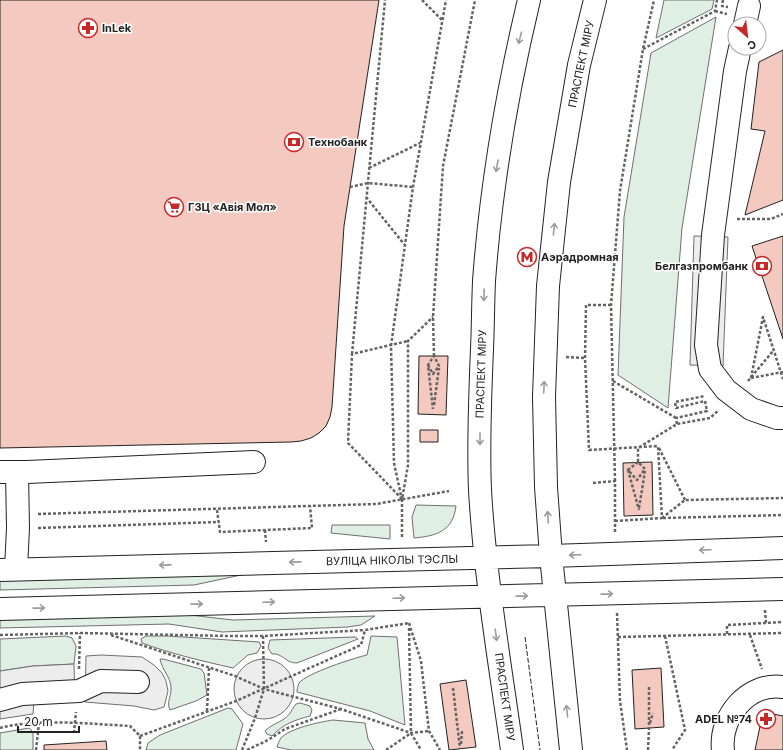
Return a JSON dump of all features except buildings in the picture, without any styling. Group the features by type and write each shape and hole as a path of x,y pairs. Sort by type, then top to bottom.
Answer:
{"main road":[{"name":"ПРАСПЕКТ МІРУ","path":"512,750 490,596 486,557 480,490 480,396 484,281 496,173 516,52 529,0"},
{"name":"ПРАСПЕКТ МІРУ","path":"571,750 551,556 546,487 544,397 548,286 560,182 579,65 595,0"},
{"path":"738,56 715,219 706,345 710,369 726,390 751,409 777,418 783,418"},
{"path":"8,569 18,522 9,472 254,462"},
{"name":"ВУЛІЦА НІКОЛЫ ТЭСЛЫ","path":"8,569 551,556 783,548"},
{"path":"0,609 783,589"},
{"path":"0,700 22,694 79,691 101,681 138,682"},
{"path":"723,750 723,731 729,717 737,705 755,692 768,687 783,687"}],"path":[{"path":"385,0 352,354 348,443 402,500"},
{"path":"422,0 442,21"},
{"path":"402,500 394,463 391,346 413,187 446,0"},
{"path":"434,356 428,365 433,409 439,366 434,356 433,316 443,166 475,0"},
{"path":"615,534 615,450 611,305 620,191 643,49 654,0"},
{"path":"643,49 715,11 717,0"},
{"path":"369,168 421,143"},
{"path":"350,187 368,183 413,187"},
{"path":"366,197 405,244"},
{"path":"715,219 771,218 783,214"},
{"path":"611,305 586,305 585,358 589,450 615,450 658,446"},
{"path":"352,354 408,341 433,316"},
{"path":"751,378 763,317 783,379"},
{"path":"402,537 402,500 408,465 408,341"},
{"path":"751,378 773,351"},
{"path":"428,365 433,374 439,366"},
{"path":"751,378 782,372"},
{"path":"613,381 676,418 708,411 706,402 676,408 675,402 705,396 712,397"},
{"path":"676,418 677,424"},
{"path":"638,448 677,424 710,418"},
{"path":"658,446 685,500"},
{"path":"658,446 662,518"},
{"path":"638,448 638,462 645,469"},
{"path":"628,470 638,462"},
{"path":"628,470 639,510 645,469"},
{"path":"628,470 637,480 645,469"},
{"path":"593,483 615,481"},
{"path":"18,522 217,510 376,504 449,491"},
{"path":"662,518 685,500 783,498"},
{"path":"217,510 220,532 312,528 310,506"},
{"path":"615,521 662,518 783,515"},
{"path":"18,522 219,522"},
{"path":"617,607 620,701 627,750"},
{"path":"727,634 727,625 783,622"},
{"path":"0,635 80,633 174,636 263,636 365,630 408,623"},
{"path":"408,623 421,661 429,732 440,750"},
{"path":"408,623 411,732 421,750"},
{"path":"140,736 236,701 361,645 365,630"},
{"path":"618,638 783,633"},
{"path":"108,634 235,676 264,689 341,709 411,732 429,732"},
{"path":"242,750 255,718 264,689 263,636"},
{"path":"665,636 685,730 672,750"},
{"path":"208,711 209,668"},
{"path":"453,688 460,749"},
{"path":"648,750 649,688"},
{"path":"247,750 268,740 285,729 341,709"},
{"path":"649,728 653,713"},
{"path":"36,750 39,723"},
{"path":"0,728 39,723 130,726 140,736 140,750"},
{"path":"460,749 462,731"},
{"path":"386,750 411,732"}],"green space":[{"path":"664,0 714,0 712,9 656,38"},
{"path":"716,17 682,228 668,408 618,375 624,217 651,53"},
{"path":"416,505 456,506 451,521 442,531 430,536 414,538 412,517"},
{"path":"332,525 390,525 390,539 331,533"},
{"path":"246,574 194,585 0,590 0,576"},
{"path":"172,613 233,620 375,616 361,625 348,627 222,632 169,624 0,628 0,618"},
{"path":"66,636 72,638 76,646 74,664 33,666 0,671 0,639"},
{"path":"146,636 259,642 261,646 257,653 248,655 233,668 176,654 142,643 141,639"},
{"path":"371,636 397,637 405,725 370,711 297,692 299,683 311,675 367,655"},
{"path":"355,637 358,639 297,663 293,663 278,655 272,654 268,648 270,640"},
{"path":"160,659 201,669 204,673 207,695 196,701 170,710 170,683"},
{"path":"300,703 310,706 312,710 310,716 299,719 280,728 272,736 267,734 265,731 286,717 296,704"},
{"path":"228,708 232,709 243,724 236,750 146,750 148,743 160,735"},
{"path":"333,720 365,723 368,739 374,750 291,750 277,747 281,738 291,731"},
{"path":"29,728 33,732 33,750 0,750 0,733"}],"shaded area":[{"path":"694,236 728,237 723,366 690,365"},
{"path":"101,655 142,657 154,665 162,673 166,681 168,691 164,707 154,710 134,706 85,702 86,656"},
{"path":"258,659 270,659 286,667 292,677 294,689 292,701 286,711 270,719 258,719 242,711 234,695 234,683 242,667"},
{"path":"74,664 75,700 34,701 33,714 0,719 0,671 33,666"}],"fence":[{"path":"525,637 540,750"}],"place":[{"name":"InLek","path":"88,28"},
{"name":"Технобанк","path":"294,142"},
{"name":"ГЗЦ «Авія Мол»","path":"174,207"},
{"name":"Аэрадромная","path":"527,257"},
{"name":"Белгазпромбанк","path":"762,266"},
{"name":"ADEL №74","path":"766,719"}]}
